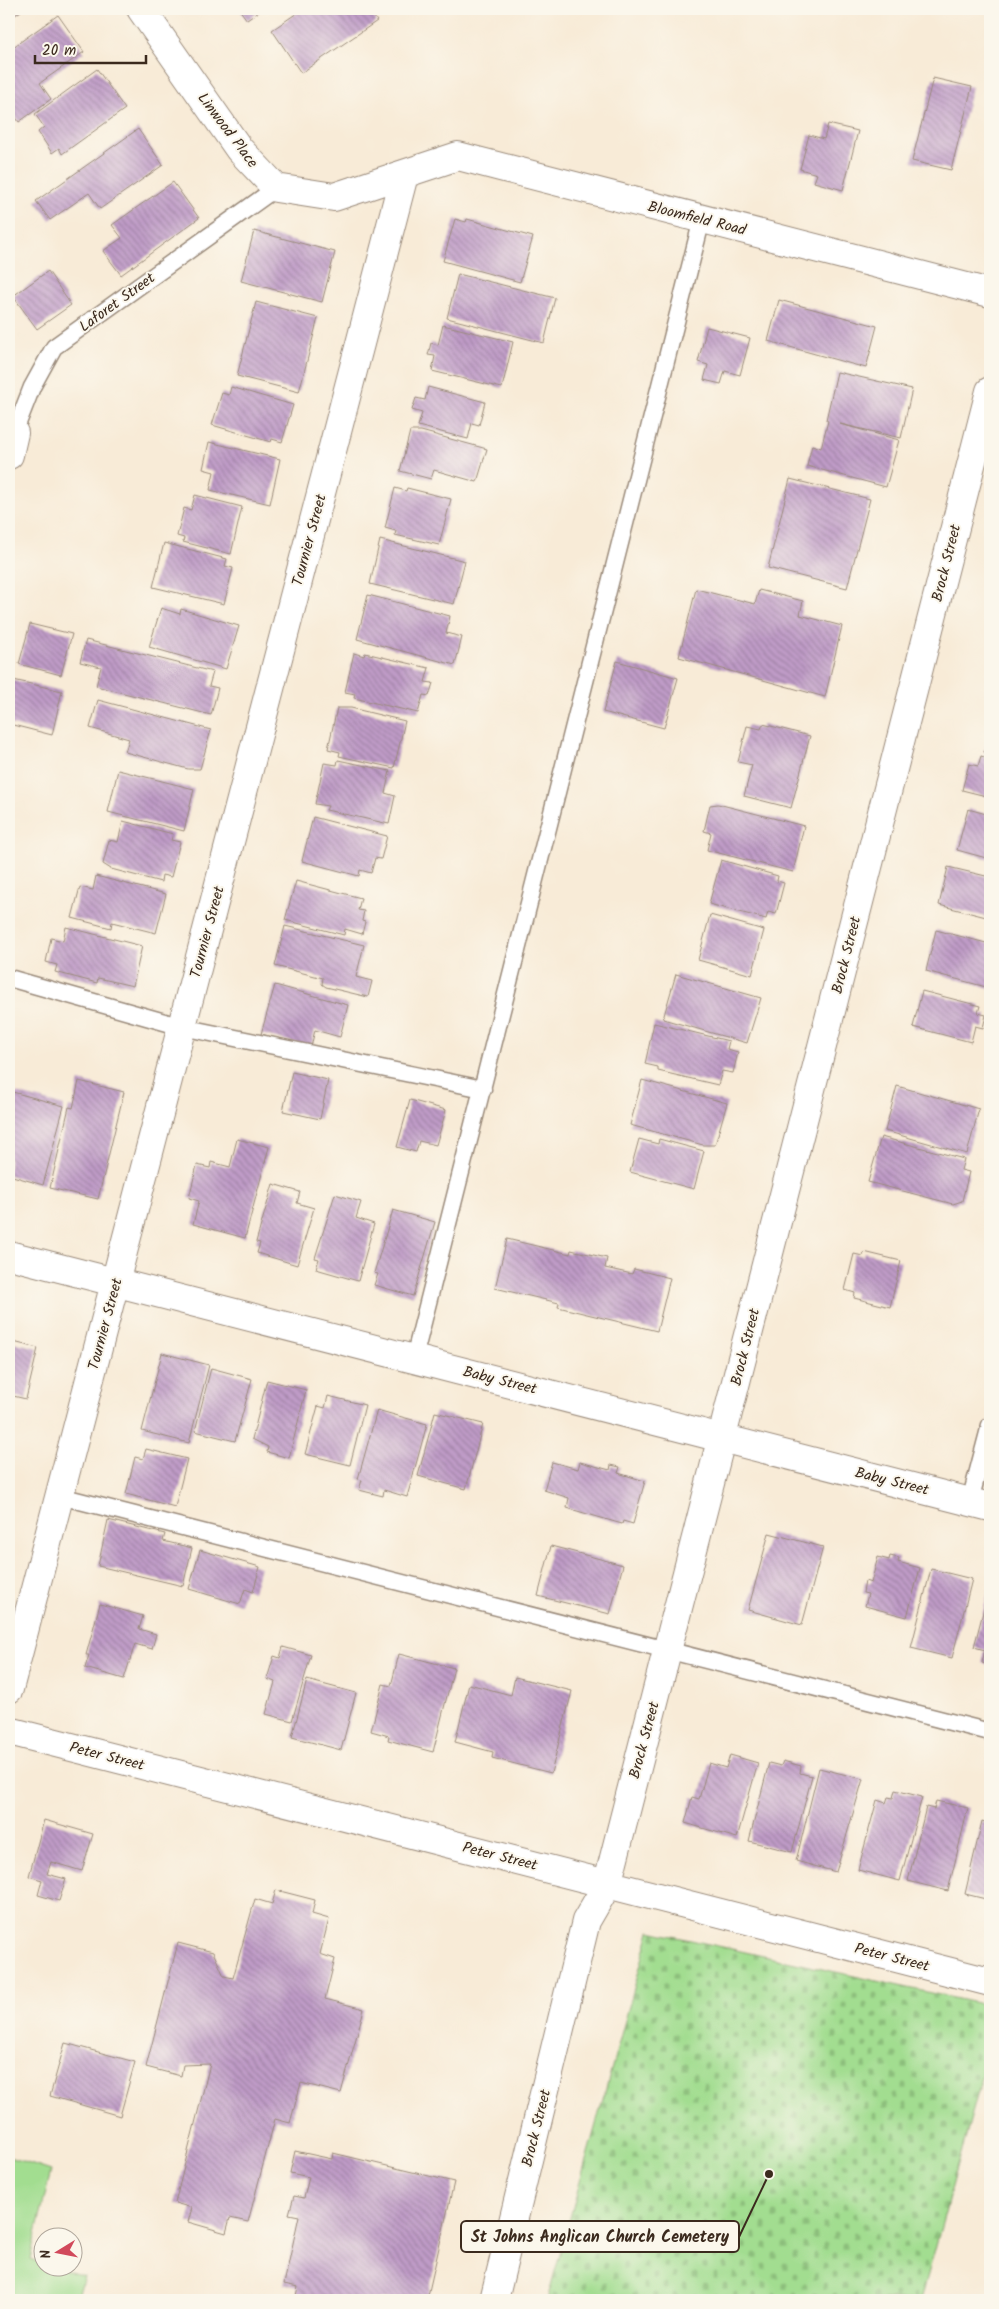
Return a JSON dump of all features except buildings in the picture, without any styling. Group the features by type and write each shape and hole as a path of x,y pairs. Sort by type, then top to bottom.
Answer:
{"street":[{"name":"Linwood Place","path":"141,9 239,149 276,188"},
{"name":"Bloomfield Road","path":"404,175 458,156 990,293"},
{"path":"276,188 334,197 404,175"},
{"name":"Tournier Street","path":"9,1689 404,175"},
{"name":"Brock Street","path":"494,2300 586,1921 608,1884 990,392"},
{"name":"Baby Street","path":"9,1255 980,1504"},
{"name":"Peter Street","path":"9,1731 990,1982"}],"lane":[{"name":"Laforet Street","path":"12,444 32,387 54,347 276,188"},
{"path":"414,1358 702,219"},
{"path":"9,978 182,1027 483,1089"},
{"path":"980,1504 990,1425"},
{"path":"60,1496 990,1732"}],"green space":[{"path":"650,1931 990,2006 990,2048 921,2300 547,2300"},
{"path":"9,2157 51,2171 38,2226 32,2226 30,2259 32,2260 32,2276 84,2276 77,2300 9,2300"}],"place":[{"name":"St Johns Anglican Church Cemetery","path":"769,2174"}]}
